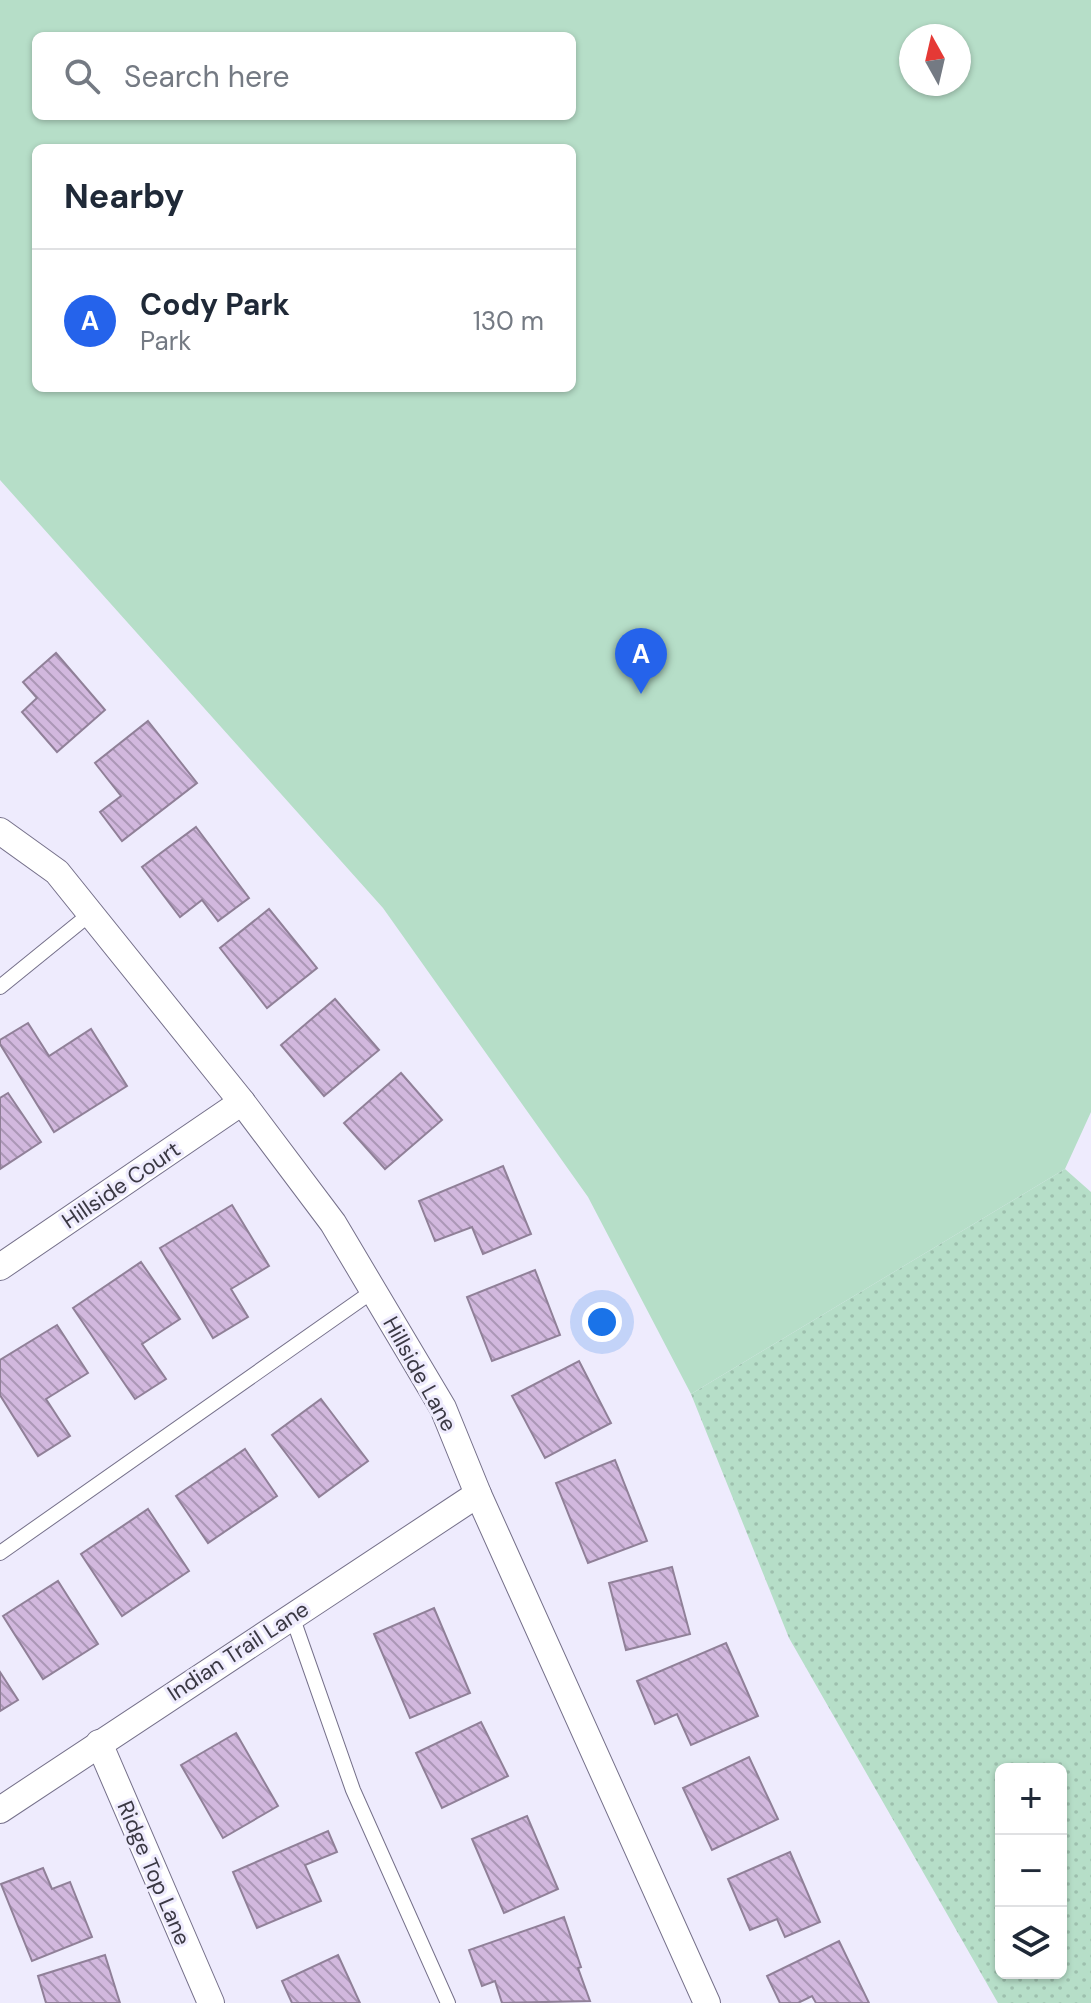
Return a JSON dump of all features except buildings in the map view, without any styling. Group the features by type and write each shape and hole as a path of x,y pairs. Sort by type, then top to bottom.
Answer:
{"street":[{"name":"Hillside Lane","path":"0,831 57,872 242,1102 333,1223 443,1408 478,1494 707,2003"},
{"name":"Hillside Court","path":"0,1267 242,1102"},
{"name":"Indian Trail Lane","path":"0,1810 478,1494"},
{"name":"Ridge Top Lane","path":"99,1743 211,2003"}],"lane":[{"path":"0,987 90,914"},
{"path":"0,1553 373,1291"},
{"path":"292,1616 353,1790 448,2003"}],"green space":[{"path":"0,0 1091,0 1091,1112 1065,1169 691,1394 588,1197 383,908 0,480"},
{"path":"1065,1169 1091,1192 1091,2003 998,2003 789,1638 691,1394"}],"place":[{"name":"Cody Park","path":"641,694"}]}
